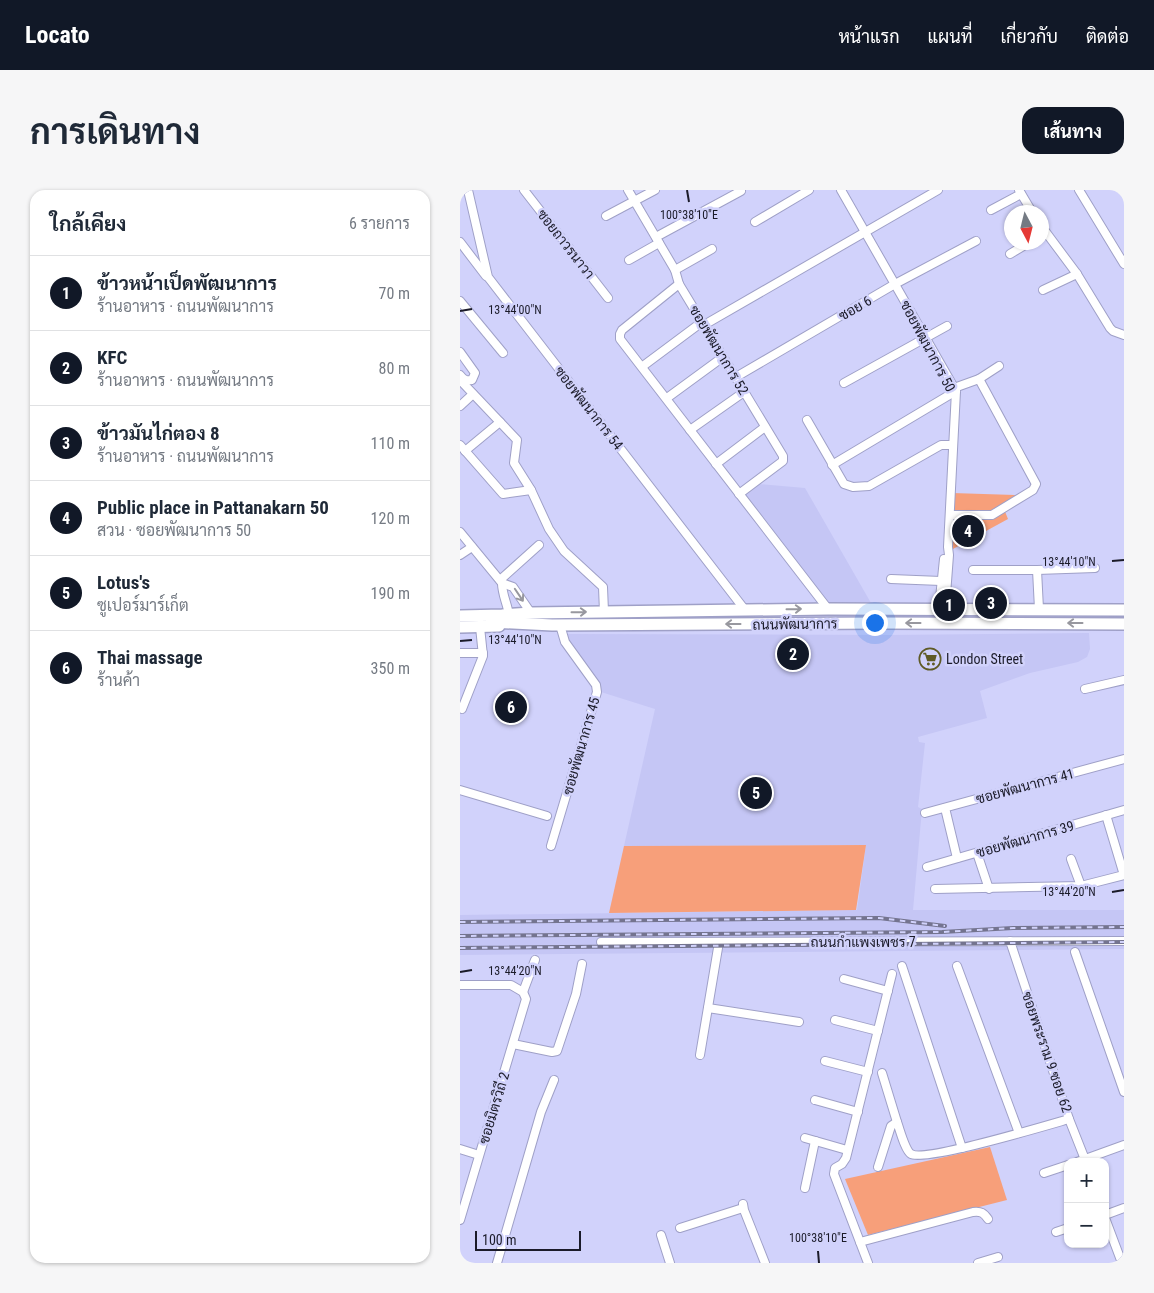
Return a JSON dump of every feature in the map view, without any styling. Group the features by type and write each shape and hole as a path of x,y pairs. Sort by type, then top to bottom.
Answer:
{"main road":[{"name":"ถนนพัฒนาการ","path":"460,616 530,613 828,609 1124,610"},
{"name":"ถนนพัฒนาการ","path":"460,610 508,610 530,613"},
{"name":"ถนนพัฒนาการ","path":"460,621 560,625 1124,624"},
{"name":"ถนนพัฒนาการ","path":"460,627 526,624"}],"street":[{"name":"ซอยพัฒนาการ 54","path":"468,190 488,277 745,610"},
{"name":"ซอยถาวรนาวา","path":"524,190 608,298"},
{"name":"ซอยพัฒนาการ 52","path":"628,190 675,270 679,284 783,456 784,460 739,494"},
{"path":"606,216 655,190"},
{"path":"755,222 810,190"},
{"name":"ซอยพัฒนาการ 50","path":"841,190 955,390 949,554 942,608"},
{"path":"643,366 703,324 866,233 938,190"},
{"path":"1079,190 1124,264"},
{"path":"628,260 657,240 742,191"},
{"path":"991,210 1020,192 1028,205"},
{"path":"1049,240 1076,274 1110,328 1124,335"},
{"name":"ซอย 6","path":"736,377 895,284 976,241"},
{"path":"461,246 488,277"},
{"path":"675,270 712,249"},
{"path":"1010,254 1017,250"},
{"path":"1043,290 1076,274"},
{"path":"679,284 620,334 620,339 643,366 828,609"},
{"path":"460,300 503,353"},
{"path":"844,383 947,326"},
{"path":"460,352 475,373 472,380 468,381 460,375"},
{"path":"666,398 723,357"},
{"path":"832,465 955,390 979,379 999,366"},
{"path":"950,515 992,515 1034,490 1036,484 979,379"},
{"path":"460,380 517,440 514,463 531,490 549,529 564,551 603,587 604,612"},
{"path":"690,430 744,392"},
{"path":"460,406 473,394"},
{"path":"807,420 844,484 852,488 869,486 941,445 953,445"},
{"path":"500,422 462,448 503,494 531,490"},
{"path":"716,464 765,427"},
{"path":"460,532 501,582 513,587 530,613"},
{"path":"501,582 539,545"},
{"path":"460,555 472,547"},
{"name":"ซอยพัฒนาการ 50","path":"942,608 941,581 945,554 948,547"},
{"path":"973,570 1095,568"},
{"path":"1037,570 1039,609"},
{"path":"891,579 941,581"},
{"path":"501,582 502,593 508,610"},
{"name":"ซอยพัฒนาการ 45","path":"551,846 597,692 596,685 565,642 560,625"},
{"path":"460,708 462,709 483,656 480,627"},
{"path":"460,653 483,653"},
{"path":"1086,689 1124,680"},
{"name":"ซอยพัฒนาการ 41","path":"925,813 1124,759"},
{"path":"460,790 547,816"},
{"path":"945,808 957,858"},
{"name":"ซอยพัฒนาการ 39","path":"927,866 1124,810"},
{"path":"935,889 1081,886 1124,875 1106,815"},
{"path":"977,853 989,889"},
{"path":"1071,860 1081,886"},
{"name":"ซอยพระราม 9 ซอย 62","path":"1010,941 1069,1119 1085,1158"},
{"name":"ถนนกำแพงเพชร 7","path":"601,942 1124,941"},
{"path":"700,1055 720,942"},
{"path":"1075,952 1124,1092"},
{"name":"ซอยมิตรวิถี 2","path":"460,1220 526,1000 524,994 535,960"},
{"path":"513,1044 552,1052 557,1051 576,994 582,964"},
{"path":"902,966 962,1148"},
{"path":"958,966 1019,1133"},
{"path":"868,1263 834,1174 835,1168 842,1164 847,1150 892,974"},
{"path":"844,979 888,991"},
{"path":"460,985 512,985 524,994"},
{"path":"708,1008 799,1022"},
{"path":"835,1020 878,1031"},
{"path":"825,1061 868,1072"},
{"path":"882,1073 907,1149 914,1155 962,1148 1069,1119"},
{"path":"497,1263 541,1112 554,1080"},
{"path":"815,1100 858,1112"},
{"path":"878,1167 891,1126 897,1122"},
{"path":"804,1138 847,1150"},
{"path":"805,1188 815,1141"},
{"path":"1091,1158 1124,1145"},
{"path":"460,1149 479,1155"},
{"path":"1044,1173 1064,1166"},
{"path":"680,1228 743,1206 765,1263"},
{"path":"1109,1214 1124,1208"},
{"path":"860,1242 973,1212 980,1211 988,1219"},
{"path":"1109,1227 1122,1263"},
{"path":"1056,1232 1064,1229"},
{"path":"661,1235 670,1263"},
{"path":"978,1263 998,1257"}],"shaded area":[{"path":"758,484 805,488 871,603 829,603 744,495"},
{"path":"952,493 1015,495 1016,501 1004,509 1008,519 953,549 950,544"},
{"path":"1089,633 1090,649 1087,657 1078,662 1030,673 980,691 987,718 918,737 919,742 925,743 918,807 922,809 913,910 1124,910 1124,949 460,955 460,915 857,910 866,845 624,846 655,709 601,692 565,634 888,635"},
{"path":"866,845 856,910 609,913 624,846"},
{"path":"990,1147 1007,1200 868,1235 845,1179"}],"railway":[{"path":"460,922 879,918 945,926"},
{"path":"460,936 942,932 1013,928 1124,927"},
{"path":"460,948 1124,942"}],"place":[{"name":"Public place in Pattanakarn 50","path":"968,531"},
{"name":"ข้าวมันไก่ตอง 8","path":"991,603"},
{"name":"ข้าวหน้าเป็ดพัฒนาการ","path":"949,605"},
{"name":"KFC","path":"793,654"},
{"name":"London Street","path":"930,659"},
{"name":"Thai massage","path":"511,707"},
{"name":"Lotus's","path":"756,793"}]}
